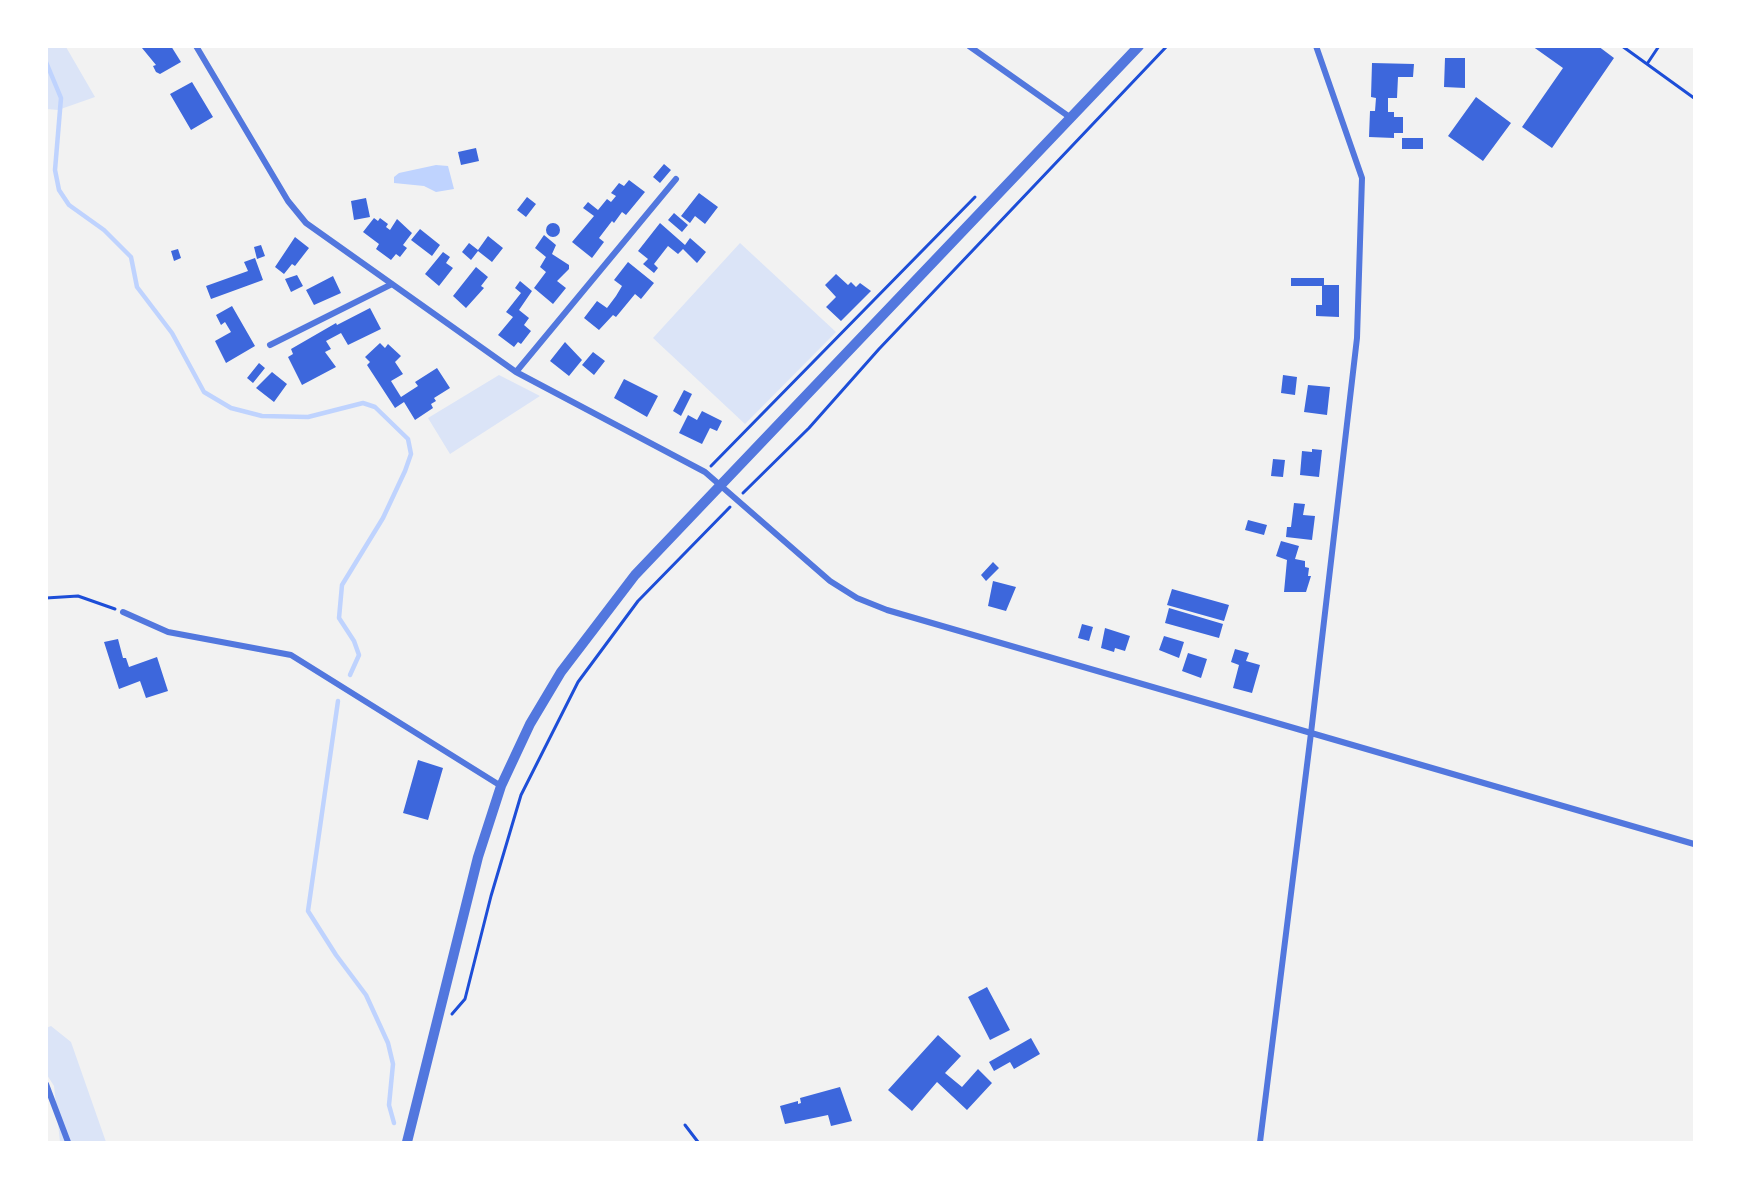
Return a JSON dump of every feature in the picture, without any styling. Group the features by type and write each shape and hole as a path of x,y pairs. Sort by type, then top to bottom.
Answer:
{"street":[{"path":"196,46 288,201 306,222 516,372 705,472 721,483 830,581 857,598 887,610 1695,844"},
{"path":"969,46 1071,118"},
{"path":"407,1143 478,857 501,786 530,724 561,672 602,615 721,483 1139,46"},
{"path":"1260,1143 1311,733 1356,338 1362,178 1316,46"},
{"path":"516,372 676,179"},
{"path":"270,345 392,284"},
{"path":"123,612 168,632 291,655 501,786"},
{"path":"46,1084 68,1143"}],"path":[{"path":"451,1015 465,999 491,896 521,795 578,682 638,601 809,428 879,350 1167,46"},
{"path":"1622,46 1695,98"},
{"path":"1647,64 1659,46"},
{"path":"705,472 978,195"},
{"path":"46,598 78,596 123,612"},
{"path":"686,1125 698,1143"}],"shaded area":[{"path":"46,47 66,47 95,97 58,110 47,109"},
{"path":"740,243 836,332 745,424 653,338"},
{"path":"499,375 540,396 450,454 428,418"},
{"path":"51,1026 71,1042 106,1142 60,1142 54,1086 47,1075 46,1028"}],"water":[{"path":"436,165 448,166 454,189 436,192 424,186 394,183 394,177 399,173"}],"building":[{"path":"144,46 171,46 181,62 160,74 156,72 153,66 156,65 142,48"},
{"path":"1532,46 1598,46 1614,58 1552,148 1522,127 1563,68"},
{"path":"1445,58 1465,58 1465,88 1444,87"},
{"path":"1372,63 1414,64 1413,77 1398,77 1397,98 1388,98 1388,112 1394,112 1394,117 1403,117 1403,133 1394,133 1394,138 1369,137 1370,111 1375,111 1376,98 1371,97"},
{"path":"192,82 213,117 191,130 170,94"},
{"path":"1476,97 1511,123 1483,161 1448,136"},
{"path":"1402,138 1423,138 1423,149 1402,149"},
{"path":"476,148 479,161 461,165 458,152"},
{"path":"664,164 671,170 660,183 653,177"},
{"path":"629,180 645,192 626,215 622,212 614,223 612,221 599,238 604,242 592,258 572,242 594,216 583,208 588,202 598,210 607,199 611,202 616,196 611,193 619,183 624,186"},
{"path":"699,193 718,207 705,224 695,216 690,223 681,216"},
{"path":"527,197 536,204 526,217 517,210"},
{"path":"366,198 370,217 354,220 351,201"},
{"path":"674,213 688,225 682,232 668,220"},
{"path":"374,218 378,221 380,218 388,224 386,227 390,230 397,219 412,233 403,245 407,248 400,257 396,254 391,260 376,249 379,244 363,232"},
{"path":"550,223 556,223 560,230 556,237 550,237 546,233 546,227"},
{"path":"660,223 685,245 690,238 706,252 697,263 683,249 678,254 668,246 654,264 658,268 654,273 643,264 648,259 638,251"},
{"path":"420,229 440,245 432,256 411,240"},
{"path":"544,235 556,245 552,254 569,265 569,269 557,281 566,288 553,304 534,288 546,272 540,267 546,257 535,248"},
{"path":"488,236 503,248 492,262 478,251 471,260 462,252 469,243 478,250"},
{"path":"295,237 309,248 295,266 292,264 284,274 275,267"},
{"path":"261,245 265,256 257,259 254,247"},
{"path":"178,249 181,258 174,261 171,251"},
{"path":"443,252 450,257 446,263 453,268 439,286 425,274"},
{"path":"255,258 263,280 211,299 206,286 248,271 244,262"},
{"path":"628,262 654,283 641,299 635,294 616,317 613,315 599,330 584,318 597,301 607,308 622,286 614,280"},
{"path":"476,267 488,277 481,286 484,288 466,308 453,296"},
{"path":"836,274 848,285 851,282 856,287 860,283 871,291 841,321 826,307 836,297 825,285"},
{"path":"297,275 303,286 291,292 285,279"},
{"path":"333,276 341,293 314,305 306,290"},
{"path":"1291,278 1324,278 1324,285 1339,285 1339,317 1316,316 1316,305 1322,305 1322,286 1291,286"},
{"path":"520,281 532,291 519,310 529,318 524,325 531,331 521,344 518,342 514,347 498,335 513,317 506,312 521,293 515,288"},
{"path":"232,306 255,346 226,363 215,341 231,332 225,322 221,325 216,315"},
{"path":"370,308 381,329 348,345 341,333 326,341 331,349 325,352 336,367 302,385 288,357 293,354 291,349 336,323 337,325"},
{"path":"565,342 582,360 569,376 550,361"},
{"path":"380,343 385,348 388,344 401,356 395,362 403,374 391,381 401,397 418,386 415,382 437,368 450,388 434,398 436,401 431,404 433,408 415,420 404,402 395,408 367,365 370,362 365,357"},
{"path":"593,352 605,361 594,375 582,365"},
{"path":"259,363 265,368 253,383 247,378"},
{"path":"272,372 287,384 274,402 256,388"},
{"path":"1283,375 1297,377 1295,395 1281,393"},
{"path":"624,379 658,396 647,417 614,398"},
{"path":"1308,385 1330,387 1327,415 1304,412"},
{"path":"684,390 692,394 681,416 673,411"},
{"path":"702,411 722,421 717,431 710,428 702,444 679,433 688,415 697,420"},
{"path":"1312,449 1322,450 1319,477 1300,475 1302,451 1312,452"},
{"path":"1273,459 1285,460 1283,477 1271,476"},
{"path":"1294,503 1305,504 1303,515 1315,516 1312,540 1286,537 1287,527 1291,527"},
{"path":"1248,520 1267,525 1264,535 1245,530"},
{"path":"1281,541 1299,546 1295,559 1305,561 1305,567 1309,568 1308,576 1311,576 1306,592 1284,592 1287,560 1276,556"},
{"path":"993,562 999,568 986,581 981,575"},
{"path":"993,581 1016,587 1006,611 988,606"},
{"path":"1172,589 1229,605 1224,621 1167,605"},
{"path":"1169,608 1223,624 1219,638 1165,623"},
{"path":"1082,624 1093,627 1089,641 1078,638"},
{"path":"1105,628 1130,636 1125,651 1115,648 1114,652 1101,648"},
{"path":"1164,636 1184,642 1179,658 1159,650"},
{"path":"118,639 123,658 126,658 129,667 157,657 168,691 146,698 140,681 119,689 104,642"},
{"path":"1235,649 1249,653 1246,661 1260,665 1252,693 1233,688 1239,665 1231,662"},
{"path":"1188,653 1207,659 1201,678 1182,671"},
{"path":"418,760 443,768 428,820 403,813"},
{"path":"987,987 1010,1030 990,1040 968,997"},
{"path":"938,1035 961,1056 945,1073 962,1087 978,1069 992,1083 967,1110 937,1082 912,1111 888,1090"},
{"path":"1031,1038 1040,1054 1014,1069 1010,1062 994,1071 989,1062"},
{"path":"840,1087 852,1121 831,1126 828,1115 785,1124 780,1106 798,1101 798,1104 801,1103 800,1098"}],"waterway":[{"path":"46,62 61,98 55,170 59,190 69,205 104,230 131,257 137,287 172,333 204,392 231,408 262,416 308,417 363,403 375,407 408,439 411,454 405,471 383,518 342,585 339,618 354,641 359,655 350,675"},
{"path":"338,701 308,911 336,955 366,995 388,1043 393,1064 389,1105 394,1123"}]}
